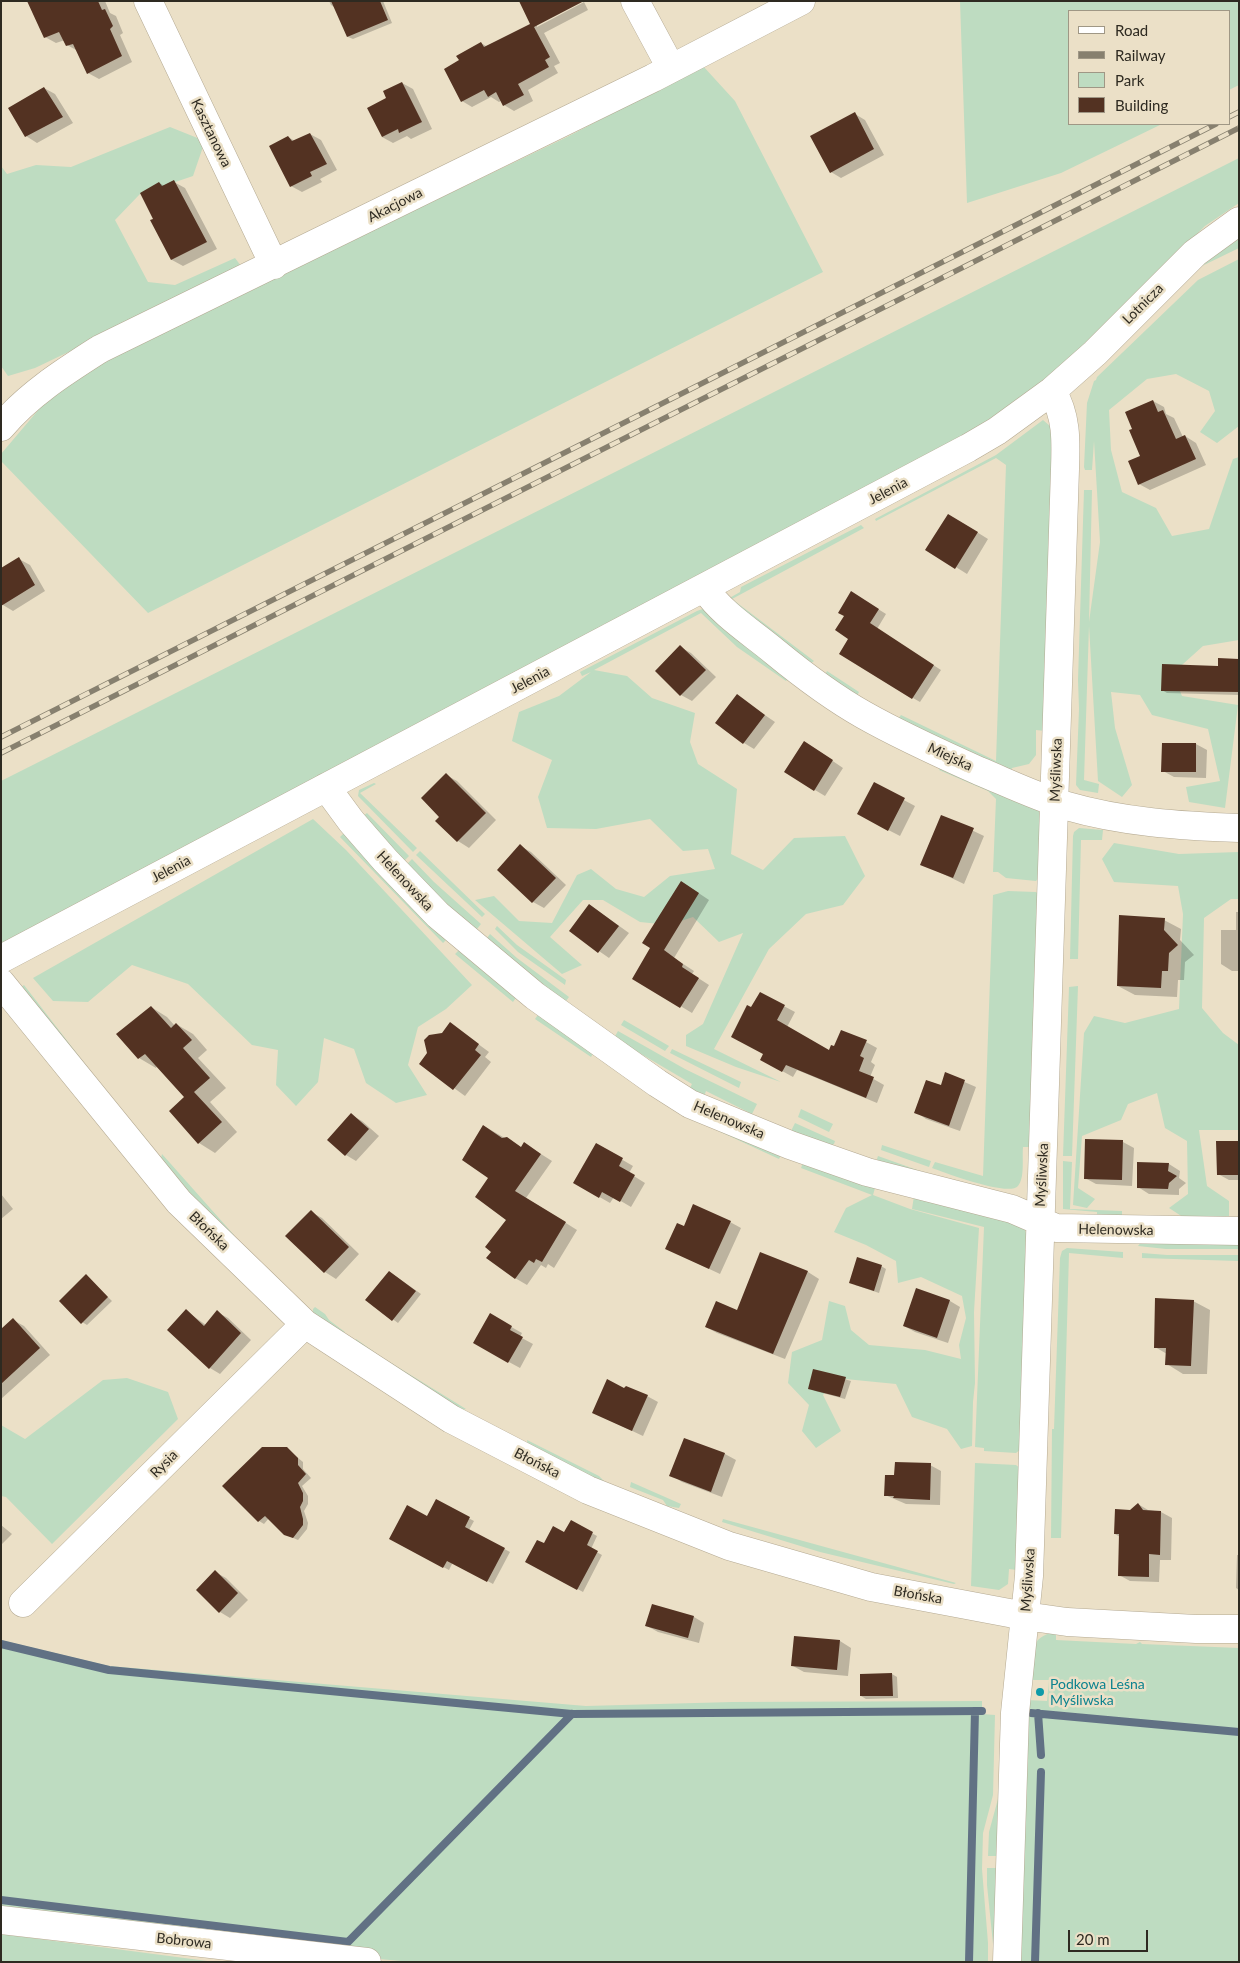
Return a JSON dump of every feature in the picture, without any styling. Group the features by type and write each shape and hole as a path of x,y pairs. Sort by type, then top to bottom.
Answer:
{"street":[{"name":"Kasztanowa","path":"148,1 274,266"},
{"path":"635,1 671,68"},
{"name":"Akacjowa","path":"6,411 100,349 274,266 801,1"},
{"name":"Lotnicza","path":"1052,391 1095,353 1195,253 1239,221"},
{"name":"Jelenia","path":"1,959 705,589 968,448 997,431 1052,391"},
{"name":"Myśliwska","path":"1007,1962 1015,1713 1029,1576 1066,432 1062,411 1052,391"},
{"name":"Miejska","path":"705,589 721,608 784,659 837,698 864,715 1011,785 1068,806 1137,820 1186,826 1239,828"},
{"name":"Helenowska","path":"326,787 351,821 385,860 445,921 504,971 561,1015 690,1104 790,1145 867,1172 1012,1209 1059,1229 1239,1231"},
{"name":"Błońska","path":"1,983 179,1202 305,1324 451,1419 588,1490 729,1546 872,1587 1067,1622 1196,1629 1239,1629"},
{"name":"Rysia","path":"23,1603 305,1324"},
{"name":"Bobrowa","path":"1,1920 367,1962"}],"green space":[{"path":"960,1 1239,1 1239,85 1230,90 1230,10 1068,10 1068,125 1160,125 1061,173 967,203"},
{"path":"703,66 735,101 823,272 148,613 1,461 1,454 51,395 107,358 567,137"},
{"path":"170,127 205,141 193,176 140,194 115,220 148,282 175,285 235,258 244,270 35,368 8,376 1,366 1,166 7,174 36,165 71,167"},
{"path":"1239,158 1239,203 1205,226 1061,368 1009,409 860,494 480,690 1,949 1,781"},
{"path":"1239,236 1239,248 1202,266"},
{"path":"1239,259 1239,426 1217,443 1200,432 1215,411 1209,391 1176,374 1147,379 1109,410 1111,450 1122,492 1156,508 1172,536 1209,529 1233,459 1239,457 1239,640 1203,646 1173,673 1182,696 1238,705 1225,808 1189,802 1186,787 1220,781 1208,729 1152,715 1140,695 1111,692 1115,728 1132,785 1122,797 1098,781 1089,626 1084,780 1099,784 1098,793 1080,790 1076,785 1084,490 1092,490 1089,622 1100,542 1094,441 1092,470 1085,470 1084,467 1087,403 1097,377 1198,280"},
{"path":"1043,420 1053,431 1045,731 1036,730 1036,755 1029,764 1012,768 1010,776 898,719 901,715 996,761 1006,465 996,458 876,521 875,519 996,455"},
{"path":"861,525 864,528 732,599 814,661 809,665 726,600 740,592 741,587"},
{"path":"708,607 790,676 786,681 737,647 701,613 594,670 627,676 652,698 695,713 690,742 698,764 737,789 731,854 763,870 794,838 845,836 865,876 843,905 806,914 769,949 714,1049 781,1082 736,1067 686,1046 686,1035 703,1024 743,933 719,942 693,917 669,925 640,922 603,900 583,900 550,937 582,965 562,974 475,900 494,896 519,921 552,923 577,875 591,869 616,889 644,897 670,876 715,869 708,849 683,851 650,819 596,829 547,828 538,797 552,760 512,741 519,712 559,696 591,672 582,676 580,672"},
{"path":"827,671 859,692 855,700 825,675"},
{"path":"941,765 1037,807 1040,814 1040,876 1036,881 1006,878 998,872 993,872 996,799 988,791 939,770"},
{"path":"374,783 376,784 360,793 417,848 413,852 358,796 359,790"},
{"path":"367,813 409,856 402,863 363,816"},
{"path":"313,819 346,850 472,985 446,1009 418,1027 408,1065 427,1095 396,1103 366,1083 354,1049 324,1038 318,1082 296,1106 276,1085 278,1050 252,1045 188,984 132,965 88,1002 53,1001 33,978"},
{"path":"1079,828 1103,830 1102,840 1081,840 1078,959 1070,959 1073,836 1074,832"},
{"path":"347,830 445,934 446,940 443,943 340,837"},
{"path":"1114,843 1179,854 1239,852 1239,899 1231,899 1204,918 1202,1008 1223,1033 1239,1045 1239,1130 1199,1130 1207,1186 1229,1201 1229,1216 1192,1223 1169,1208 1188,1194 1187,1141 1165,1128 1157,1093 1128,1104 1121,1120 1082,1136 1078,1188 1095,1199 1087,1208 1073,1205 1084,1033 1094,1016 1125,1023 1179,1009 1183,914 1178,886 1114,882 1102,859"},
{"path":"420,851 485,914 482,917 416,855"},
{"path":"412,859 434,882 481,924 477,929 471,930 405,866"},
{"path":"1008,891 1036,892 1040,896 1031,1147 1023,1147 1022,1178 1018,1186 1012,1189 1003,1189 963,1179 932,1168 935,1162 983,1176 993,895"},
{"path":"497,926 517,945 566,980 565,985 518,952 495,929"},
{"path":"490,934 517,958 569,997 566,1001 560,1002 487,938"},
{"path":"458,951 464,951 518,995 513,1002 455,954"},
{"path":"24,985 120,1109 144,1136 137,1135 20,988"},
{"path":"1078,986 1072,1156 1063,1156 1069,987"},
{"path":"540,1012 595,1050 591,1057 535,1019"},
{"path":"624,1020 669,1046 665,1051 621,1025"},
{"path":"618,1031 685,1069 757,1104 752,1114 706,1091 702,1102 687,1093 692,1084 614,1038"},
{"path":"672,1049 741,1082 739,1088 670,1053"},
{"path":"801,1109 833,1124 829,1132 798,1117"},
{"path":"795,1123 835,1141 834,1144 828,1147 791,1131"},
{"path":"712,1128 781,1155 779,1159"},
{"path":"882,1145 931,1161 929,1167 881,1150"},
{"path":"162,1154 234,1235 225,1237 160,1163"},
{"path":"878,1156 948,1181 880,1164 877,1159"},
{"path":"804,1160 875,1188 873,1195 910,1209 979,1228 974,1312 975,1383 972,1446 961,1449 947,1429 912,1417 896,1384 835,1378 823,1395 841,1431 816,1448 802,1431 809,1405 788,1383 792,1352 822,1340 829,1301 845,1306 851,1330 869,1345 925,1350 961,1359 959,1345 966,1318 962,1296 921,1277 898,1283 896,1261 866,1245 834,1232 846,1208 872,1195 801,1168"},
{"path":"1063,1161 1072,1162 1070,1209 1122,1211 1122,1217 1097,1220 1097,1212 1063,1209"},
{"path":"914,1196 1008,1219 1025,1229 1021,1449 1016,1453 984,1451 984,1448 975,1447 984,1227 912,1209"},
{"path":"1142,1241 1235,1241 1239,1249 1166,1249 1138,1246"},
{"path":"1067,1248 1123,1252 1123,1258 1069,1253 1061,1538 1051,1538 1052,1429 1054,1429 1060,1258 1062,1251"},
{"path":"1142,1253 1239,1255 1238,1261 1142,1258"},
{"path":"315,1307 345,1332 338,1334 313,1314"},
{"path":"356,1339 466,1409 460,1410 356,1346"},
{"path":"127,1378 168,1392 178,1419 52,1544 6,1497 1,1496 1,1425 25,1439 103,1380"},
{"path":"527,1440 599,1476 607,1484 528,1448"},
{"path":"975,1463 1016,1465 1021,1469 1017,1570 1009,1569 1008,1584 999,1590 971,1586"},
{"path":"631,1482 681,1504 679,1508 667,1506 663,1500 630,1487"},
{"path":"723,1519 956,1583 820,1552 722,1522"},
{"path":"1056,1632 1056,1640 1136,1644 1140,1642 1142,1644 1239,1648 1239,1962 1019,1962 1027,1700 1047,1701 1049,1680 1028,1680 1031,1656 1036,1643 1047,1634"},
{"path":"1,1640 109,1666 586,1706 732,1702 982,1701 982,1714 995,1715 993,1795 983,1833 982,1869 988,1962 412,1962 346,1956 1,1915"},
{"path":"998,1799 998,1856 988,1856 989,1832"},
{"path":"987,1868 998,1868 996,1945 993,1944"},
{"path":"1,1934 215,1962 1,1962"}],"building":[{"path":"27,1 98,1 102,10 105,9 113,26 110,29 122,56 87,74 73,44 66,46 59,32 44,38"},
{"path":"331,1 380,1 388,20 347,37"},
{"path":"519,1 584,1 534,27 550,57 545,60 549,67 518,84 524,95 503,106 496,92 488,97 484,90 461,102 444,69 459,60 456,56 481,42 484,47 530,24"},
{"path":"402,82 422,122 399,133 398,129 382,137 367,108 386,98 383,91"},
{"path":"44,87 63,117 25,137 8,108"},
{"path":"855,112 874,149 830,173 810,136"},
{"path":"310,133 327,164 310,172 312,176 290,187 269,146 288,136 292,141"},
{"path":"174,180 207,242 171,260 150,220 153,219 140,193 159,182 162,186"},
{"path":"1153,400 1158,412 1163,410 1176,439 1185,435 1196,459 1138,485 1128,461 1140,456 1129,430 1132,429 1125,412"},
{"path":"948,514 978,532 955,569 925,550"},
{"path":"19,557 35,585 1,606 1,568"},
{"path":"851,591 879,609 870,623 934,665 912,699 839,654 848,639 835,630 844,616 838,613"},
{"path":"680,645 706,670 680,696 655,671"},
{"path":"1218,658 1239,659 1239,692 1161,691 1162,664 1218,666"},
{"path":"737,694 765,715 743,744 715,723"},
{"path":"804,741 833,760 814,791 784,772"},
{"path":"1162,743 1196,743 1196,772 1161,772"},
{"path":"446,773 486,813 457,842 435,821 439,817 421,798"},
{"path":"874,782 905,798 888,831 857,814"},
{"path":"941,815 974,828 953,878 920,865"},
{"path":"520,844 556,878 532,903 497,870"},
{"path":"681,881 699,893 664,950 683,964 682,967 699,978 680,1008 632,979 650,948 642,943"},
{"path":"589,904 619,926 598,953 569,931"},
{"path":"1119,915 1165,918 1164,930 1178,945 1169,953 1168,971 1162,971 1161,988 1117,986"},
{"path":"760,992 785,1005 777,1020 829,1050 831,1045 834,1046 841,1030 867,1040 860,1056 864,1058 859,1071 874,1077 866,1098 786,1065 782,1072 760,1060 763,1054 731,1037 747,1005 751,1007"},
{"path":"151,1006 171,1028 176,1023 192,1040 183,1048 210,1078 194,1092 222,1122 198,1144 169,1111 184,1097 145,1054 138,1059 116,1034"},
{"path":"450,1022 479,1044 475,1050 481,1055 453,1090 419,1064 427,1053 424,1040 429,1035 442,1033"},
{"path":"945,1072 965,1080 949,1126 914,1113 926,1080 941,1085"},
{"path":"351,1113 369,1129 345,1156 327,1140"},
{"path":"483,1125 502,1138 507,1137 521,1147 524,1142 541,1154 515,1191 566,1222 542,1262 536,1259 534,1263 529,1260 515,1279 486,1258 491,1252 485,1247 506,1220 475,1197 488,1178 462,1160"},
{"path":"1085,1139 1123,1140 1122,1180 1084,1179"},
{"path":"1216,1141 1239,1141 1239,1175 1217,1175"},
{"path":"596,1143 623,1158 619,1166 635,1175 620,1202 602,1192 599,1198 573,1183"},
{"path":"1137,1162 1169,1163 1168,1171 1177,1176 1169,1183 1168,1189 1137,1188"},
{"path":"693,1204 731,1221 709,1269 665,1249 677,1223 684,1226"},
{"path":"311,1210 349,1247 324,1273 285,1236"},
{"path":"760,1252 808,1271 773,1354 705,1327 716,1301 737,1310"},
{"path":"857,1257 882,1265 874,1291 849,1283"},
{"path":"389,1271 416,1291 392,1321 365,1300"},
{"path":"86,1274 108,1297 81,1324 59,1301"},
{"path":"916,1288 950,1300 937,1338 903,1326"},
{"path":"1155,1298 1194,1300 1191,1366 1165,1365 1166,1348 1154,1348"},
{"path":"186,1309 204,1326 217,1310 241,1333 209,1369 167,1330"},
{"path":"490,1313 512,1326 510,1330 523,1337 508,1363 473,1343"},
{"path":"13,1318 40,1348 1,1384 1,1329"},
{"path":"813,1369 846,1377 840,1397 808,1389"},
{"path":"607,1379 624,1388 626,1386 648,1395 632,1431 592,1413"},
{"path":"684,1438 725,1453 711,1492 669,1476"},
{"path":"262,1447 287,1447 298,1458 298,1465 306,1474 298,1483 303,1493 303,1501 300,1507 303,1525 293,1538 284,1535 265,1516 258,1522 222,1486"},
{"path":"895,1462 931,1463 930,1500 884,1496 885,1475 894,1475"},
{"path":"436,1499 470,1517 465,1527 505,1548 487,1582 447,1561 443,1568 389,1539 407,1505 427,1516"},
{"path":"1138,1503 1143,1510 1161,1511 1160,1555 1149,1554 1149,1577 1118,1576 1119,1534 1114,1534 1115,1509 1130,1510"},
{"path":"571,1520 593,1532 587,1545 598,1551 577,1590 525,1562 537,1540 544,1543 553,1526 564,1532"},
{"path":"215,1570 238,1593 219,1613 196,1590"},
{"path":"652,1604 694,1616 688,1638 645,1626"},
{"path":"794,1636 840,1640 837,1670 791,1666"},
{"path":"892,1673 893,1696 860,1696 860,1674"}],"waterway":[{"path":"1,1644 109,1670 572,1714 982,1711"},
{"path":"969,1962 975,1711"},
{"path":"1031,1713 1239,1732"},
{"path":"1038,1713 1041,1755"},
{"path":"1,1900 348,1942 572,1714"},
{"path":"1035,1962 1041,1772"}],"railway":[{"path":"1230,116 1239,112"},
{"path":"1,737 1214,125"},
{"path":"1,753 1239,128"}],"place":[{"name":"Podkowa Leśna Myśliwska","path":"1040,1692"}]}
